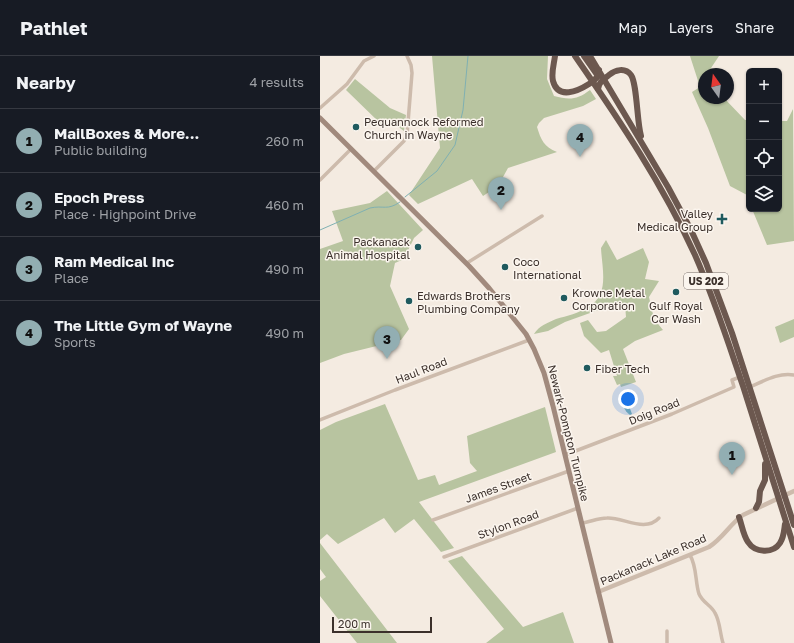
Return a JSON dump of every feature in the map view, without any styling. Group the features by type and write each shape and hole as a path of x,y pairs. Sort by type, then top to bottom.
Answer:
{"highway":[{"path":"555,56 552,79 559,90 568,93 574,92 600,76 620,70 626,71 631,76 634,87 638,128 643,144"},
{"name":"US 202","path":"575,56 647,163 679,222 709,288 726,334 765,454 794,525"},
{"path":"584,56 600,76"},
{"path":"590,56 600,76 598,89"},
{"name":"US 202","path":"600,76 632,125 680,208 703,258 728,321 750,387 782,497 786,521 794,547"},
{"path":"756,508 759,502 760,491 765,480 765,454"},
{"path":"739,517 748,542 754,548 762,551 771,550 780,543 784,535 786,521"}],"main road":[{"name":"Newark-Pompton Turnpike","path":"320,118 467,263 529,340 538,356 544,373 565,455 611,643"}],"street":[{"path":"320,108 347,84 364,61 374,56"},
{"path":"374,171 404,141 407,135 412,73 411,65 407,56"},
{"path":"320,180 351,149"},
{"path":"467,263 542,216"},
{"name":"Haul Road","path":"320,420 395,390 529,340"},
{"path":"750,387 779,375 794,375"},
{"name":"Doig Road","path":"565,455 679,411 732,388 734,387 732,380 740,377"},
{"name":"James Street","path":"433,520 569,471"},
{"name":"Packanack Lake Road","path":"598,592 709,547 717,541 739,517 794,491"},
{"name":"Stylon Road","path":"444,557 578,508"},
{"path":"582,523 608,518 643,524 652,523 659,518"},
{"path":"690,554 694,563 700,595 704,602 712,608 716,615 723,643"},
{"path":"667,631 667,643"}],"green space":[{"path":"432,56 548,56 547,79 554,96 573,98 581,96 590,90 596,99 583,106 544,118 537,127 540,136 549,148 557,152 508,168 498,186 483,196 472,179 418,204 409,195 440,148"},
{"path":"690,56 719,56 711,68 698,68 698,81"},
{"path":"355,79 390,108 406,115 404,131 388,119 382,125 346,90"},
{"path":"698,88 698,104 730,104 746,120 746,194 730,186 708,128 692,92"},
{"path":"793,109 794,241 767,245 753,212 782,212 782,121 787,121"},
{"path":"387,191 423,230 414,238 404,259 395,263 390,286 409,329 401,340 344,354 320,363 320,249 343,241 332,211 370,203"},
{"path":"606,240 617,260 643,248 649,262 645,279 659,281 649,297 654,319 663,330 635,341 623,349 636,382 621,387 620,384 617,385 613,376 617,376 609,350 601,353 584,336 580,323 588,320 597,332 606,331 626,317 625,305 615,304 565,322 548,331 534,334 546,323 581,311 595,302 602,289 603,273 601,248"},
{"path":"794,319 794,337 780,343 775,327"},
{"path":"385,404 418,480 435,475 439,485 477,471 470,463 467,436 545,407 556,452 419,502 454,548 441,552 414,519 395,533 384,518 338,544 327,534 320,540 320,430 336,422"},
{"path":"320,543 397,643 357,643 320,596 320,581 326,577 320,569"},
{"path":"462,556 523,627 563,612 574,643 486,643 504,629 448,561"}],"water":[{"path":"624,393 632,414 630,415 622,403 621,395"}],"waterway":[{"path":"405,197 437,171 455,145 463,110 468,56"},
{"path":"320,230 370,208 388,207 396,205 400,202"}],"place":[{"name":"Pequannock Reformed Church in Wayne","path":"356,127"},
{"name":"The Little Gym of Wayne","path":"580,157"},
{"name":"Epoch Press","path":"501,210"},
{"name":"Valley Medical Group","path":"722,219"},
{"name":"Packanack Animal Hospital","path":"418,247"},
{"name":"Coco International","path":"505,267"},
{"name":"Gulf Royal Car Wash","path":"676,292"},
{"name":"Krowne Metal Corporation","path":"564,298"},
{"name":"Edwards Brothers Plumbing Company","path":"409,301"},
{"name":"Ram Medical Inc","path":"387,359"},
{"name":"Fiber Tech","path":"587,368"},
{"name":"MailBoxes & More...","path":"732,475"}]}
